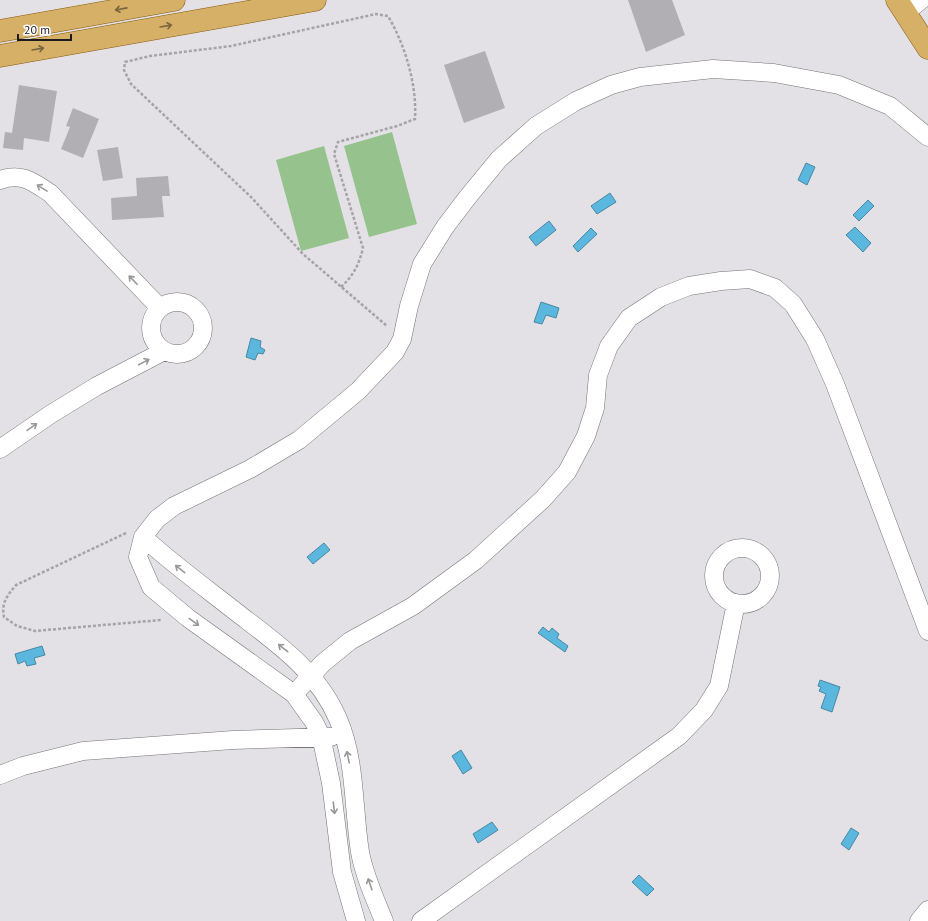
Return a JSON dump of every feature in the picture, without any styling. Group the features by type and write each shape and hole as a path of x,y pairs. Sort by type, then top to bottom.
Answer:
{"main road":[{"path":"0,56 315,0"},
{"path":"0,31 160,1"},
{"path":"908,4 928,48"}],"street":[{"path":"356,921 342,872 331,783 321,736 314,722 294,694 188,618 151,587 138,557 143,537 157,519 181,502 250,469 299,440 358,390 395,352 402,339 409,306 422,264 445,227 499,159 536,126 576,101 611,85 640,77 712,69 774,73 839,85 890,106 928,138"},
{"path":"0,180 11,176 29,179 50,192 160,308"},
{"path":"294,694 323,663 350,641 413,606 476,560 543,499 568,472 586,436 595,408 598,375 609,346 630,318 661,297 689,286 721,281 750,279 775,288 792,304 815,339 835,384 928,631"},
{"path":"176,302 185,303 198,314 202,322 200,338 196,346 181,354 164,351 153,339 151,330 152,322 160,308 176,302"},
{"path":"0,450 64,406 164,351"},
{"path":"143,537 167,559 290,653 311,676 330,704 344,737 352,776 360,853 384,921"},
{"path":"421,921 679,736 704,710 719,686 736,603"},
{"path":"0,775 23,766 83,751 233,740 321,736 344,737"},
{"path":"919,921 928,910"}],"path":[{"path":"341,287 350,278 360,263 363,248 334,154 338,142 397,126 415,118 416,103 410,72 397,31 388,16 376,14 231,46 150,56 125,62 124,70 131,84 251,197 302,254 402,339"},
{"path":"157,519 16,585 6,597 2,608 4,617 17,626 35,631 105,623 188,618"}],"green space":[{"path":"392,132 417,224 369,237 344,146"},
{"path":"324,146 349,238 301,251 276,160"}],"water":[{"path":"806,163 815,167 807,185 798,180"},
{"path":"610,193 616,202 597,214 591,206"},
{"path":"868,200 874,206 859,221 853,215"},
{"path":"549,221 556,230 536,246 529,237"},
{"path":"855,227 871,243 863,252 846,235"},
{"path":"591,228 597,234 578,252 573,246"},
{"path":"541,302 559,308 556,318 546,315 542,324 534,322"},
{"path":"251,338 261,341 260,347 265,350 263,354 258,353 255,360 246,357"},
{"path":"324,543 330,550 313,564 307,557"},
{"path":"543,627 549,632 552,628 559,634 557,638 568,646 565,652 538,633"},
{"path":"42,646 45,655 34,658 36,664 27,666 25,661 18,664 15,654"},
{"path":"820,680 840,687 832,712 821,708 826,694 819,691 821,687 818,686"},
{"path":"461,750 472,768 463,774 452,756"},
{"path":"492,822 498,830 478,843 473,834"},
{"path":"851,828 859,833 849,850 841,844"},
{"path":"639,875 654,889 647,896 632,882"}],"building":[{"path":"628,0 672,0 685,35 646,52"},
{"path":"485,51 505,108 464,123 444,65"},
{"path":"19,85 57,91 49,142 24,138 23,150 3,148 5,132 12,133"},
{"path":"73,108 99,119 83,158 61,149 70,127 66,126"},
{"path":"118,147 123,178 103,181 97,150"},
{"path":"168,176 170,196 162,196 164,217 112,220 111,198 137,196 136,178"}]}
